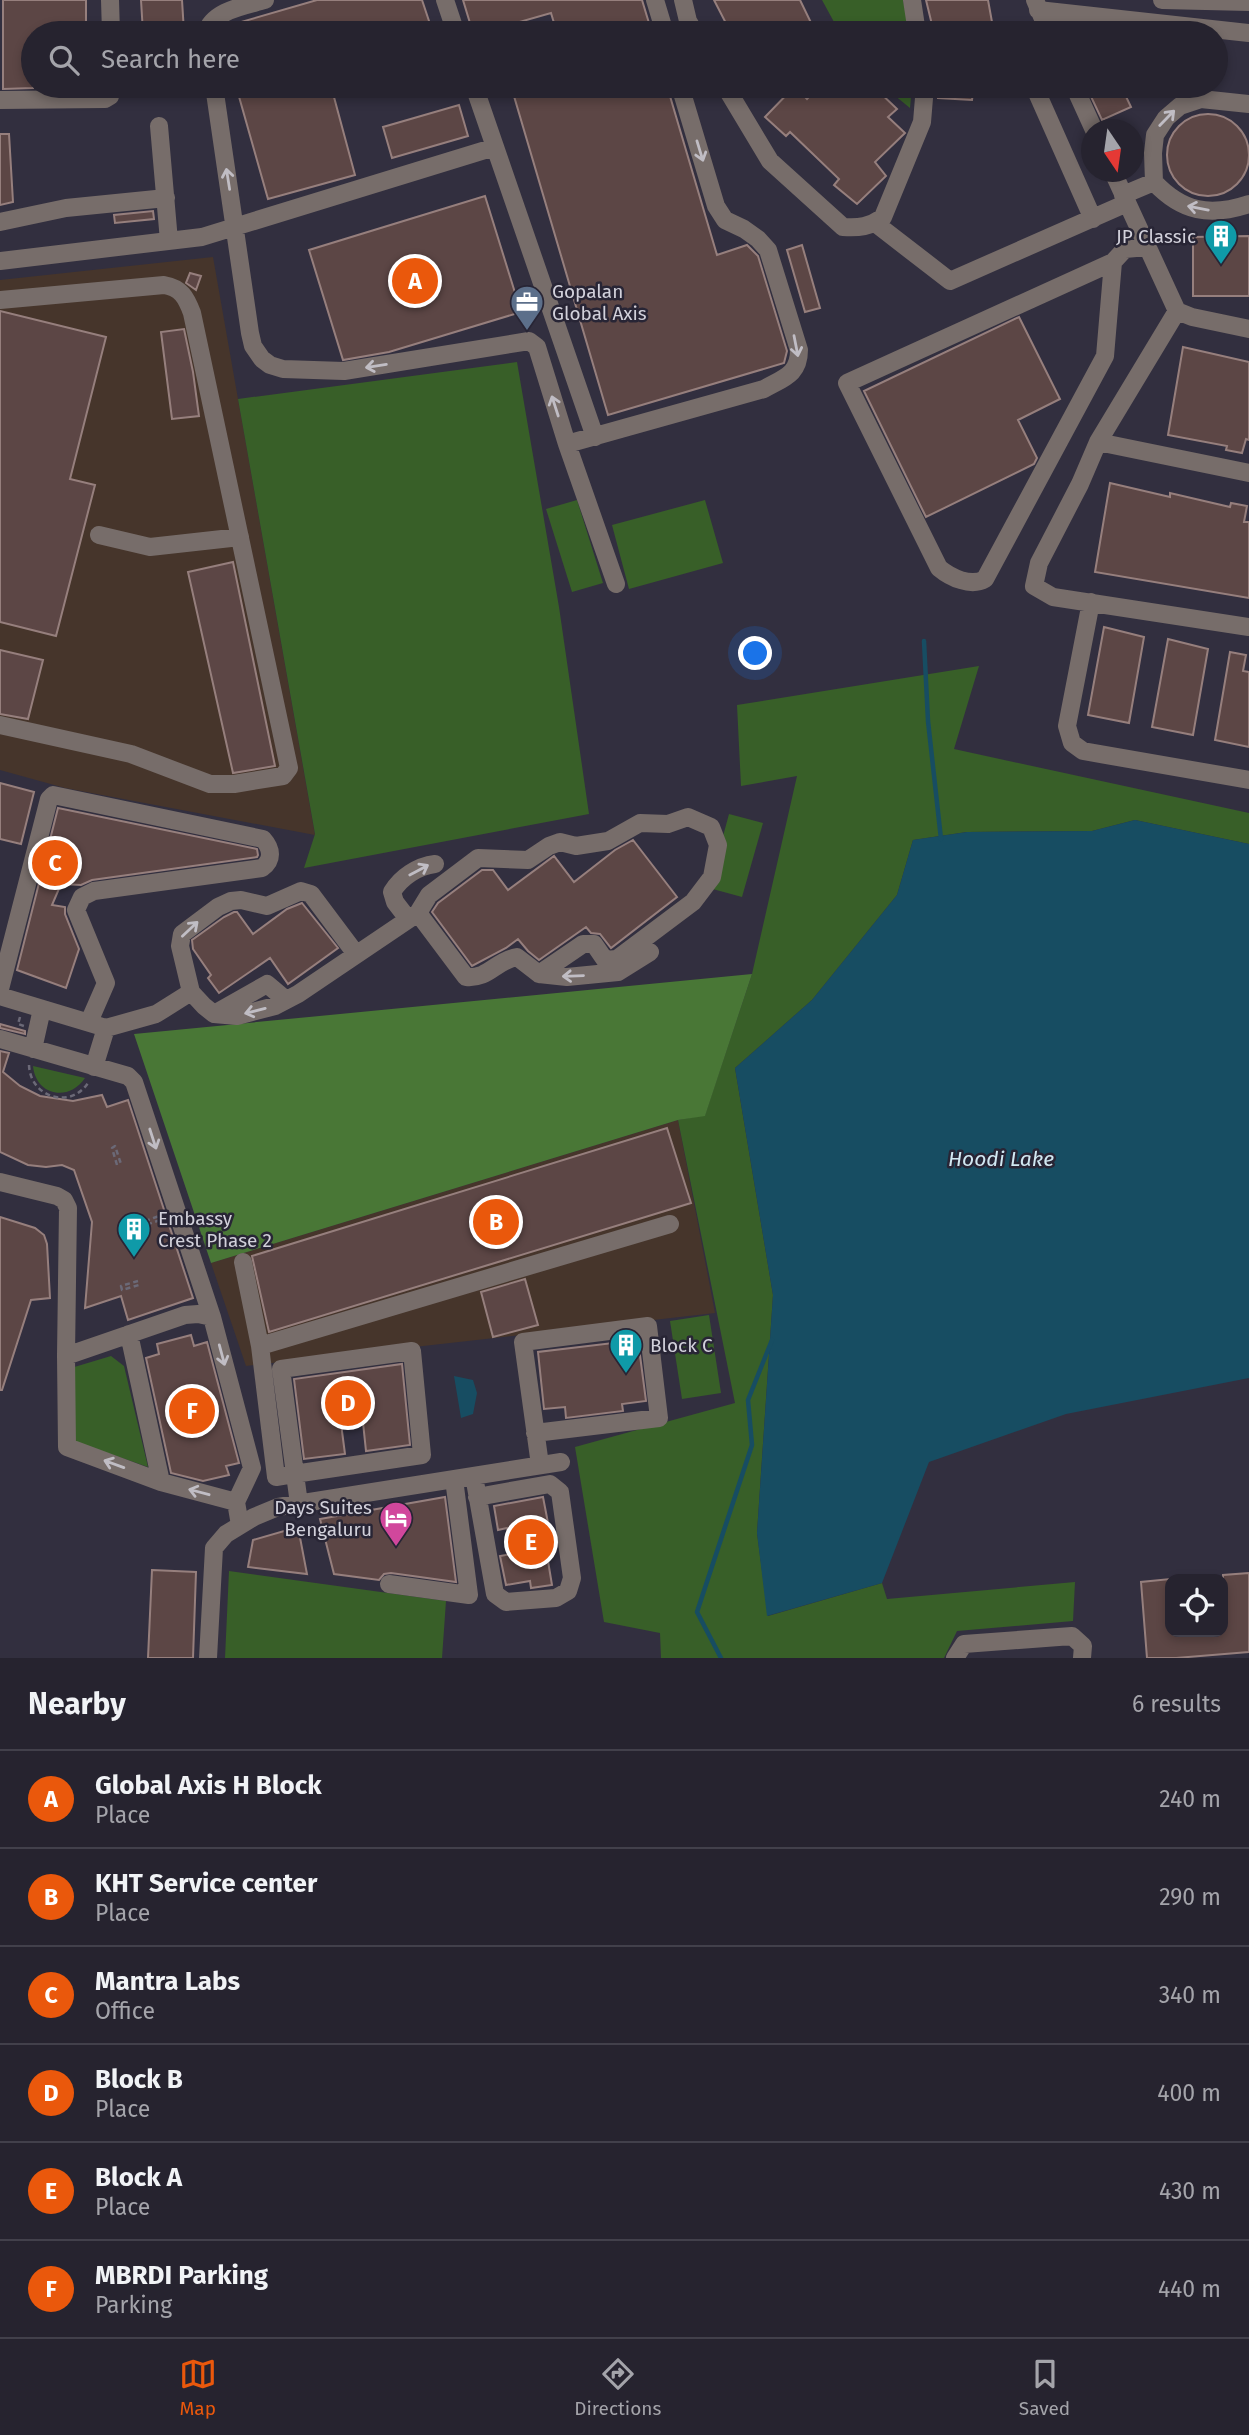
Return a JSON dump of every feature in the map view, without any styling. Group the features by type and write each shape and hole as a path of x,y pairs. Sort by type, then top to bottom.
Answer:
{"street":[{"path":"110,0 111,21"},
{"path":"213,21 233,9 265,0"},
{"path":"444,0 452,21"},
{"path":"655,0 661,21"},
{"path":"683,0 688,21"},
{"path":"912,0 915,21"},
{"path":"1162,0 1249,2"},
{"path":"1037,5 1158,21"},
{"path":"1228,30 1249,33"},
{"path":"0,100 107,98"},
{"path":"216,98 250,333 262,359 283,369 344,371 529,341 537,347 567,444 616,584"},
{"path":"478,98 595,437"},
{"path":"567,444 764,389 789,375 799,362 799,350 768,250 744,229 725,220 716,206 684,98"},
{"path":"732,98 770,161 843,227 856,228 875,223 883,217 922,122 924,98"},
{"path":"1039,98 1093,219"},
{"path":"1079,98 1089,119"},
{"path":"1249,104 1201,99 1180,106 1166,118 1155,135 1153,153 1154,181 1177,202 1203,211 1249,204"},
{"path":"159,126 169,241"},
{"path":"0,261 202,237 495,147"},
{"path":"875,223 950,281 1093,219 1154,181"},
{"path":"1117,182 1177,311 1192,317 1249,329"},
{"path":"0,222 66,208 166,198"},
{"path":"1113,262 1105,356 985,579 978,583 950,577 939,568 847,383 1113,262 1125,249 1147,247"},
{"path":"0,300 164,285 182,292 192,313 289,768 288,773 283,776 258,781 210,784 131,754 0,725"},
{"path":"1177,311 1098,442 1080,485 1039,564 1034,586 1053,597 1249,627"},
{"path":"1098,442 1249,472"},
{"path":"99,535 150,547 240,537"},
{"path":"1091,603 1067,726 1073,743 1083,751 1249,780"},
{"path":"0,989 53,794 263,839 269,848 270,858 268,864 262,868 94,891 82,897 76,910 106,983 89,1022"},
{"path":"356,954 312,894 301,891 267,906 241,900 230,901 182,934 180,946 191,992 214,1014 237,1016 275,1006 298,994 413,916 429,895 478,858 528,860 560,842 576,846 608,841 640,823 668,824 688,817 711,827 718,845 712,877 693,902 617,959 605,960 594,944 583,944 539,974"},
{"path":"435,864 424,865 398,883 392,892 395,902 413,916 466,978 478,978 507,959 517,957 539,974 568,977 618,972 650,952"},
{"path":"0,996 106,1028 156,1014 191,992"},
{"path":"33,1049 43,1009"},
{"path":"94,1066 106,1028"},
{"path":"0,1039 128,1076 134,1082 212,1317 252,1468 236,1502 240,1525"},
{"path":"0,1182 57,1196 64,1200 68,1208 67,1447 161,1482 236,1502"},
{"path":"260,1346 670,1224"},
{"path":"243,1262 260,1346 276,1477 294,1474 422,1455 412,1351 281,1369 294,1474 299,1504"},
{"path":"66,1356 185,1315 212,1317"},
{"path":"535,1433 659,1418 648,1326 523,1342 535,1433 540,1465"},
{"path":"129,1334 161,1482"},
{"path":"208,1658 214,1548 226,1534 240,1525 278,1507 561,1462"},
{"path":"474,1476 477,1497 495,1594 506,1602 556,1598 568,1591 572,1578 559,1492 550,1483 477,1497"},
{"path":"389,1584 470,1595 454,1479"},
{"path":"955,1658 964,1644 1072,1636 1083,1646 1082,1658"}],"path":[{"path":"33,1049 29,1062 30,1076 38,1088 49,1096 65,1098 79,1092 90,1081 94,1066"}],"shaded area":[{"path":"213,257 315,835 65,788 0,770 0,280"},
{"path":"678,1120 715,1313 246,1366 211,1263"}],"green space":[{"path":"822,0 903,0 907,21 833,21"},
{"path":"898,98 911,98 910,108"},
{"path":"517,362 559,607 589,814 304,868 315,834 238,399"},
{"path":"577,500 603,583 572,592 546,509"},
{"path":"705,500 723,563 629,589 612,525"},
{"path":"979,666 954,749 1249,813 1249,844 1135,820 1092,831 967,832 913,840 897,895 812,1000 735,1068 773,1295 757,1533 768,1616 882,1583 887,1599 1075,1582 1073,1621 957,1631 944,1658 661,1658 660,1633 604,1622 575,1447 735,1403 678,1120 705,1115 752,974 797,776 741,786 737,705"},
{"path":"729,814 763,823 742,897 709,888"},
{"path":"752,974 705,1116 678,1120 211,1263 134,1034"},
{"path":"33,1066 85,1078 71,1090 54,1092 40,1084"},
{"path":"709,1315 721,1393 682,1399 670,1321"},
{"path":"111,1356 124,1366 148,1467 73,1441 71,1368"},
{"path":"229,1571 446,1601 442,1658 225,1658"}],"water":[{"name":"Hoodi Lake","path":"1135,820 1249,844 1249,1378 1066,1414 929,1462 882,1583 767,1616 757,1533 773,1295 735,1068 812,1000 897,895 913,840 967,832 1092,831"},
{"path":"454,1376 473,1380 477,1393 473,1414 461,1418"}],"building":[{"path":"3,0 86,0 86,21 21,21 21,88 3,89"},
{"path":"141,0 182,0 183,21 142,21"},
{"path":"317,0 422,0 429,21 245,21"},
{"path":"463,0 642,0 648,21 553,21 551,13 523,21 469,21"},
{"path":"714,0 800,0 810,21 725,21"},
{"path":"926,0 988,0 992,21 931,21"},
{"path":"239,98 334,98 355,175 268,199"},
{"path":"515,98 671,98 717,255 747,245 758,256 787,351 784,363 608,415"},
{"path":"783,98 886,98 897,109 888,117 905,133 875,162 886,176 857,204 834,185 839,179 790,132 786,136 765,117"},
{"path":"938,98 972,98 972,100"},
{"path":"1092,98 1127,98 1131,107 1102,119"},
{"path":"459,105 468,136 392,158 383,127"},
{"path":"1208,114 1224,117 1237,126 1246,139 1249,155 1246,171 1237,184 1224,193 1208,196 1192,193 1179,184 1170,171 1167,155 1170,139 1179,126 1192,117"},
{"path":"0,134 9,134 13,202 0,205"},
{"path":"485,196 521,312 389,352 343,360 309,250"},
{"path":"153,211 154,219 115,223 114,215"},
{"name":"JP Classic","path":"1249,236 1249,296 1193,296 1193,237"},
{"path":"802,245 820,308 805,312 787,250"},
{"path":"190,273 201,276 196,290 186,283"},
{"path":"0,311 106,337 70,479 95,485 56,636 0,622"},
{"path":"1019,317 1060,399 1018,420 1037,458 1034,464 926,517 864,391"},
{"path":"184,329 199,416 172,419 161,332"},
{"path":"1183,347 1249,362 1249,440 1246,439 1242,453 1226,450 1227,446 1168,435"},
{"path":"1110,483 1170,497 1170,493 1230,507 1231,503 1247,506 1244,522 1249,522 1249,598 1095,572"},
{"path":"233,562 275,766 233,773 188,572"},
{"path":"1104,627 1144,637 1129,723 1088,715"},
{"path":"1168,639 1208,649 1193,735 1152,727"},
{"path":"0,650 43,660 28,719 0,714"},
{"path":"1230,652 1246,655 1243,671 1249,672 1249,747 1215,740"},
{"path":"0,783 34,792 21,844 0,839"},
{"path":"58,808 257,849 258,855 92,880 81,885 61,884 52,905 65,907 65,914 79,949 66,988 17,970"},
{"path":"633,840 677,897 611,948 600,934 591,933 586,927 539,960 518,939 472,966 432,912 438,903 482,870 493,870 508,890 554,856 574,882 615,850"},
{"path":"302,903 338,948 288,984 270,958 219,993 208,978 211,975 193,949 192,940 234,912 237,912 253,934 287,909"},
{"path":"0,1024 25,1031 25,1034 0,1028"},
{"name":"Embassy Crest Phase 2","path":"0,1051 9,1053 3,1072 20,1086 40,1096 73,1101 102,1095 107,1107 128,1100 193,1298 128,1320 121,1296 85,1308 92,1222 74,1170 62,1165 28,1165 0,1152"},
{"path":"667,1128 691,1203 269,1332 252,1256"},
{"path":"0,1217 35,1228 44,1235 47,1244 50,1298 31,1300 2,1390 0,1390"},
{"path":"525,1279 538,1325 493,1337 481,1292"},
{"path":"191,1335 194,1346 207,1342 239,1463 226,1466 229,1475 203,1481 171,1473 146,1358 159,1354 157,1344"},
{"name":"Block C","path":"638,1340 646,1401 622,1404 623,1411 566,1418 565,1407 544,1409 538,1352"},
{"path":"402,1364 410,1445 366,1451 362,1413 340,1416 345,1454 304,1459 294,1379"},
{"path":"445,1497 456,1582 391,1573 384,1574 379,1580 334,1574 320,1519"},
{"path":"543,1497 554,1554 547,1555 552,1585 531,1588 530,1581 506,1585 500,1556 512,1554 507,1528 498,1530 494,1506"},
{"path":"298,1527 307,1574 248,1567 253,1540"},
{"path":"152,1570 196,1572 193,1658 148,1658"},
{"path":"1249,1573 1249,1652 1147,1658 1141,1582 1165,1580 1165,1637 1228,1637 1228,1575"}],"waterway":[{"path":"924,641 928,721 941,839"},
{"path":"721,1658 697,1612 752,1445 748,1400 772,1340"}],"place":[{"name":"JP Classic","path":"1221,266"},
{"name":"Global Axis H Block","path":"415,281"},
{"name":"Gopalan Global Axis","path":"527,332"},
{"name":"Mantra Labs","path":"55,863"},
{"name":"KHT Service center","path":"496,1222"},
{"name":"Embassy Crest Phase 2","path":"134,1259"},
{"name":"Block C","path":"626,1375"},
{"name":"Block B","path":"348,1403"},
{"name":"MBRDI Parking","path":"192,1411"},
{"name":"Block A","path":"531,1542"},
{"name":"Days Suites Bengaluru","path":"396,1548"}]}
